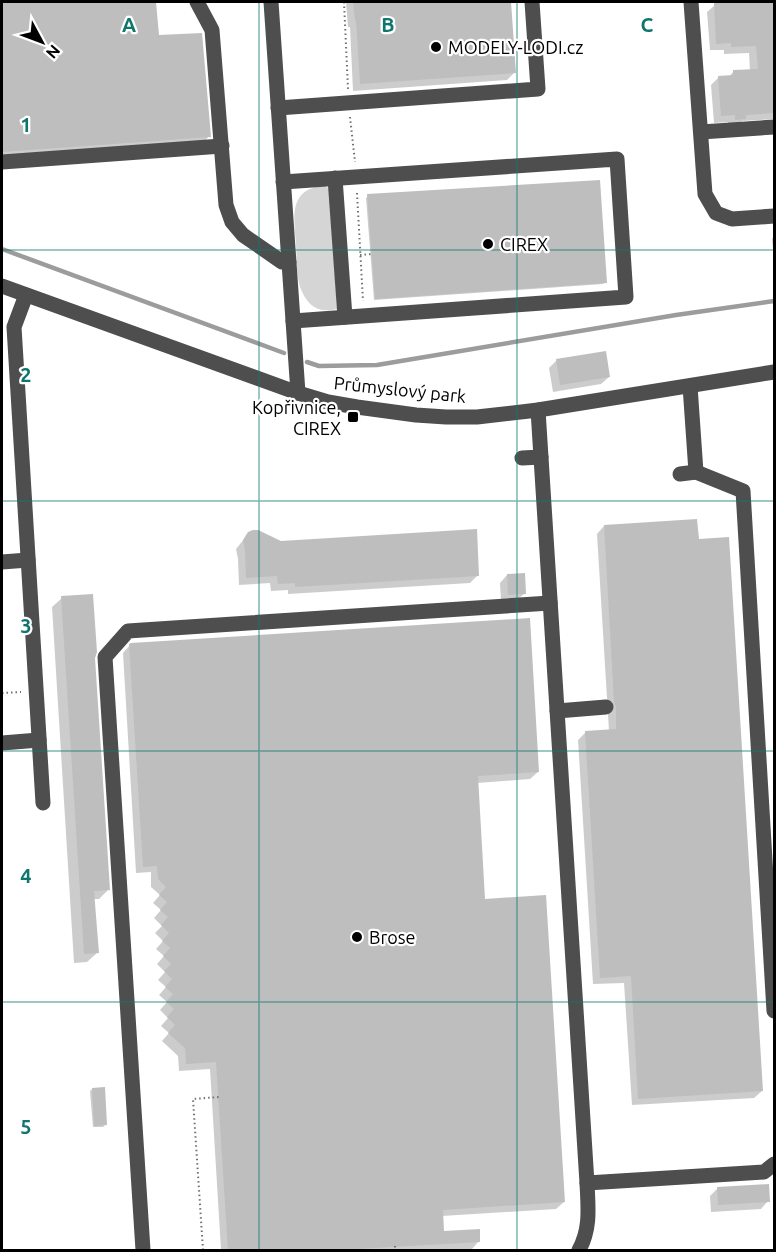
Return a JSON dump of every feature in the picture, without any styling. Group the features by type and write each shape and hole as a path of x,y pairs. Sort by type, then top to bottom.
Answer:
{"street":[{"path":"197,2 212,30 226,205 232,222 256,245 282,262 289,262"},
{"path":"271,2 298,393"},
{"path":"278,108 538,89 532,2"},
{"path":"691,2 705,194 716,213 732,219 774,216"},
{"path":"701,132 774,127"},
{"path":"2,162 222,146"},
{"path":"284,182 617,159 626,297 293,321"},
{"path":"335,178 345,317"},
{"name":"Průmyslový park","path":"2,286 298,393 328,402 416,415 477,417 538,410 774,372"},
{"path":"26,295 14,327 43,803"},
{"path":"690,386 688,473 743,491 774,1011"},
{"path":"538,410 587,1183 588,1222 585,1239 579,1251"},
{"path":"522,459 541,457"},
{"path":"2,562 28,560"},
{"path":"143,1251 105,657 128,631 550,603"},
{"path":"557,711 606,707"},
{"path":"2,743 39,740"},
{"path":"587,1183 764,1172 774,1164"}],"path":[{"path":"344,2 348,97"},
{"path":"350,111 355,169"},
{"path":"357,187 363,307"},
{"path":"360,255 372,254"},
{"path":"2,693 27,692"},
{"path":"203,1251 193,1099 219,1097"},
{"path":"395,1246 395,1251"}],"shaded area":[{"path":"325,186 330,189 337,309 330,310 314,307 306,299 300,287 294,224 299,198 313,188"}],"building":[{"path":"2,2 156,2 159,35 202,33 211,137 2,152"},
{"name":"MODELY-LODI.cz","path":"353,2 511,2 516,73 360,84"},
{"path":"774,2 774,113 746,115 746,119 735,120 735,115 721,116 718,76 733,75 733,70 758,69 756,46 731,47 731,43 716,44 714,3"},
{"name":"CIREX","path":"600,180 607,283 375,299 367,194"},
{"path":"606,351 610,377 560,385 556,359"},
{"path":"697,519 699,539 729,537 763,1091 638,1099 631,976 600,978 585,731 616,729 604,525"},
{"path":"477,529 479,576 295,587 295,583 278,584 277,576 246,578 243,540 248,532 253,530 258,530 281,541"},
{"path":"525,573 526,594 508,595 507,574"},
{"path":"93,594 110,890 94,891 99,953 84,954 61,596"},
{"name":"Brose","path":"530,618 539,772 478,776 485,899 546,895 565,1202 443,1210 444,1231 480,1229 480,1242 322,1251 228,1251 216,1062 186,1064 185,1048 168,1033 175,1025 167,1017 174,1009 166,1002 173,994 165,987 172,979 164,971 171,964 163,956 170,948 162,941 169,933 161,925 168,917 160,910 167,902 159,895 166,887 158,879 157,866 143,867 129,644"},
{"path":"105,1087 107,1125 94,1126 92,1088"},
{"path":"769,1184 770,1202 718,1205 717,1187"}],"waterway":[{"path":"2,249 284,353"},
{"path":"307,362 319,366 377,365 774,301"}],"place":[{"name":"MODELY-LODI.cz","path":"436,47"},
{"name":"CIREX","path":"488,244"},
{"name":"Kopřivnice, CIREX","path":"353,417"},
{"name":"Brose","path":"357,937"}]}
